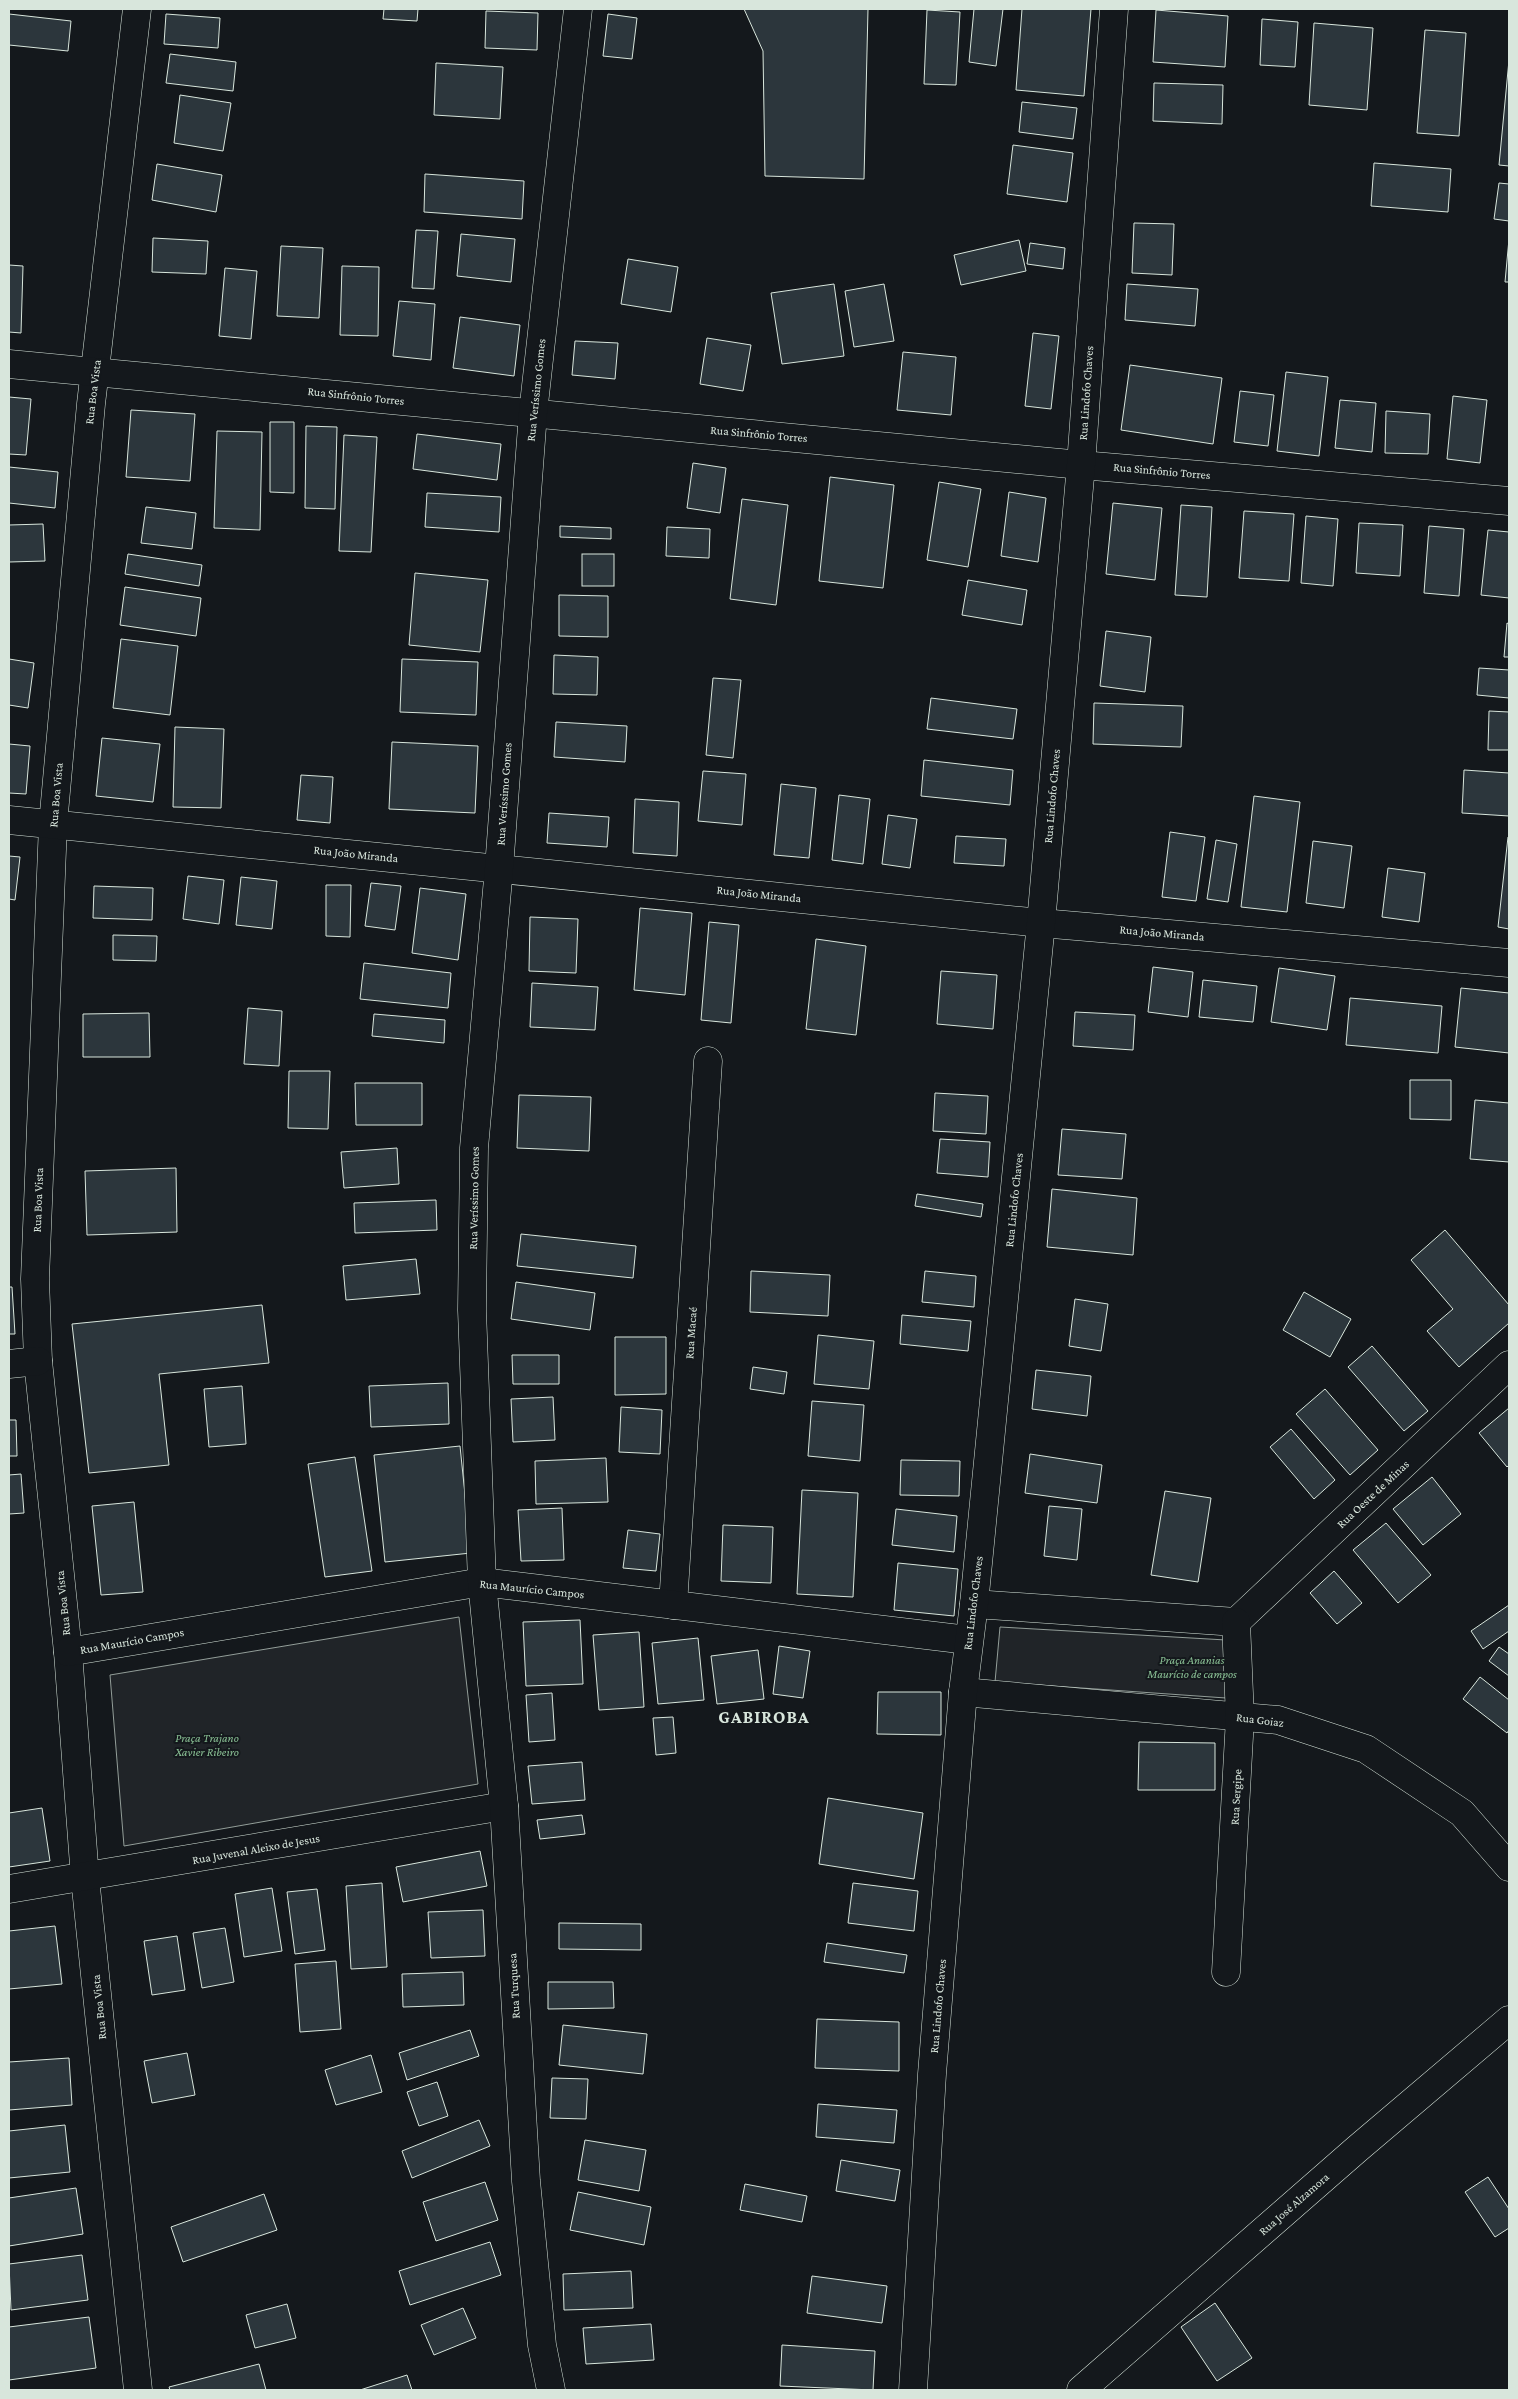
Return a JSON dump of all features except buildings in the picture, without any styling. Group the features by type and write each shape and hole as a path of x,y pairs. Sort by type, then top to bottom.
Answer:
{"street":[{"name":"Rua Boa Vista","path":"137,9 95,371 53,824 35,1279 38,1361 68,1652 85,1878 138,2390"},
{"name":"Rua Veríssimo Gomes","path":"482,1582 472,1310 474,1148 499,868 533,413 578,9"},
{"name":"Rua Lindofo Chaves","path":"913,2390 932,2074 968,1640 974,1604 1041,923 1081,465 1114,9"},
{"name":"Rua Sinfrônio Torres","path":"9,364 1081,465 1509,501"},
{"name":"Rua João Miranda","path":"9,820 1041,923 1509,963"},
{"name":"Rua Macaé","path":"674,1605 708,1061"},
{"path":"9,1364 38,1361"},
{"name":"Rua Oeste de Minas","path":"1236,1622 1509,1365"},
{"name":"Rua Maurício Campos","path":"68,1652 482,1582 968,1640"},
{"name":"Rua Turquesa","path":"482,1582 504,1806 526,2181 542,2345 551,2390"},
{"path":"974,1604 1236,1622"},
{"name":"Rua Sergipe","path":"1226,1972 1240,1718 1236,1622"},
{"name":"Rua Goiaz","path":"964,1692 1278,1720 1366,1749 1462,1813 1509,1867"},
{"name":"Rua Juvenal Aleixo de Jesus","path":"9,1889 85,1878 504,1806"},
{"name":"Rua José Alzamora","path":"1081,2390 1364,2143 1509,2020"}],"green space":[{"name":"Praça Trajano Xavier Ribeiro","path":"459,1617 478,1784 124,1846 110,1675"},
{"name":"Praça Ananias Maurício de campos","path":"1000,1627 1226,1640 1226,1698 995,1682"}],"district":[{"name":"GABIROBA","path":"764,1717"}]}
